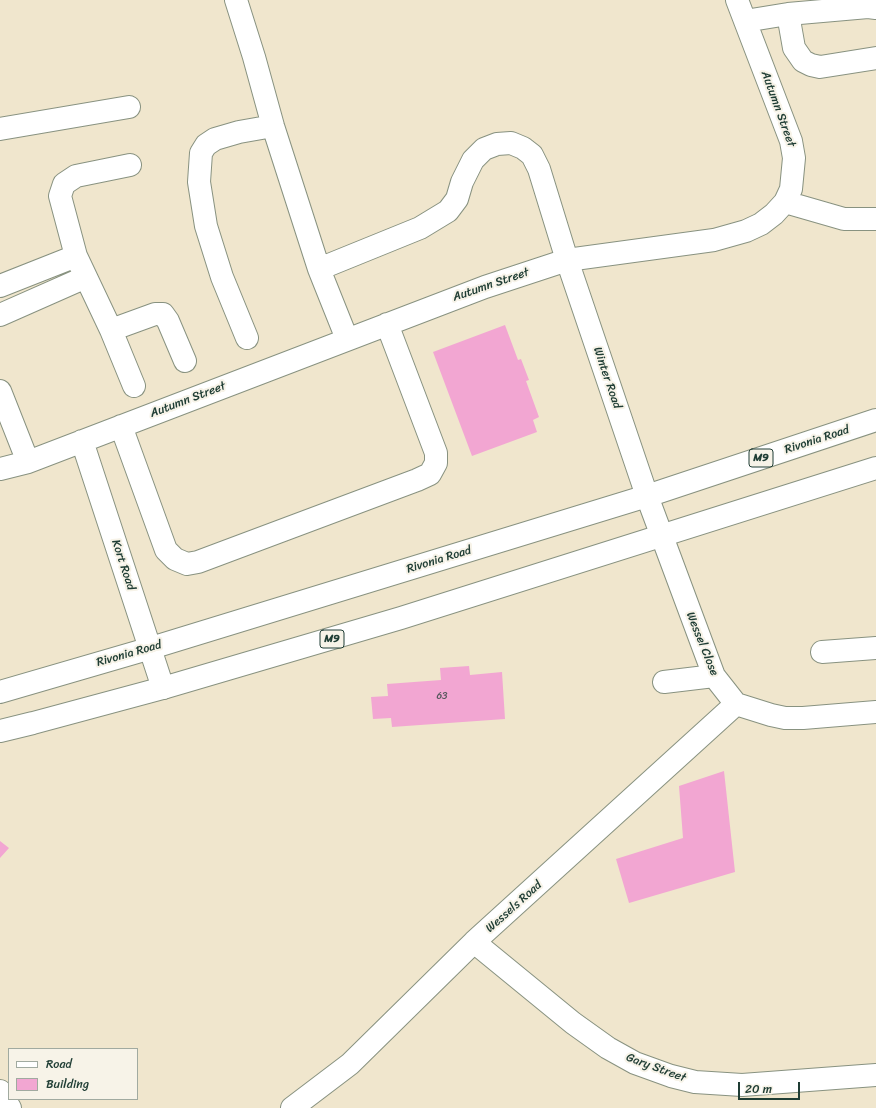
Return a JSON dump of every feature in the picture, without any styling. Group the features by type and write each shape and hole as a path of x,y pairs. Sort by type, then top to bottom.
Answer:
{"street":[{"path":"236,0 254,57 273,126 319,269 347,339"},
{"name":"Autumn Street","path":"0,469 28,462 485,287 567,260 732,236 761,224 774,214 785,202 791,189 794,168 791,141 737,0"},
{"path":"745,21 788,14 868,7 876,8"},
{"path":"788,14 794,48 803,61 820,67 876,58"},
{"path":"0,128 129,107"},
{"path":"247,338 222,278 206,226 199,182 201,153 206,145 215,139 239,132 273,126"},
{"name":"Winter Road","path":"319,269 420,228 448,211 457,199 462,182 473,160 484,149 497,144 510,143 523,148 532,155 539,169 567,260 660,536"},
{"path":"130,164 76,176 64,184 60,196 76,256 111,330 134,386"},
{"path":"785,202 844,219 876,219"},
{"path":"0,286 76,256"},
{"path":"0,315 86,277"},
{"path":"111,330 155,314 163,314 168,321 185,361"},
{"path":"121,426 166,550 175,559 187,564 198,562 417,480 430,474 436,463 436,453 387,324"},
{"path":"0,392 28,462"},
{"name":"Rivonia Road","path":"0,692 151,648 647,496 876,420"},
{"name":"Kort Road","path":"82,441 163,688"},
{"name":"M9","path":"0,730 33,724 163,688 401,618 876,468"},
{"name":"Wessel Close","path":"660,536 714,676 736,704"},
{"path":"822,652 876,648"},
{"path":"664,682 714,676"},
{"path":"736,704 785,718 876,712"},
{"name":"Wessels Road","path":"292,1108 350,1064 474,942 736,704"},
{"name":"Gary Street","path":"474,942 573,1023 608,1048 635,1063 671,1076 696,1082 742,1086 876,1075"}],"building":[{"path":"505,325 518,360 521,359 529,380 526,381 539,417 533,420 537,432 472,456 433,352"},
{"path":"469,666 470,675 502,672 505,719 392,727 391,718 373,719 371,697 388,696 387,684 441,680 440,668"},
{"path":"724,771 735,872 629,903 616,859 683,838 679,786"},
{"path":"0,841 9,848 0,858"}]}
